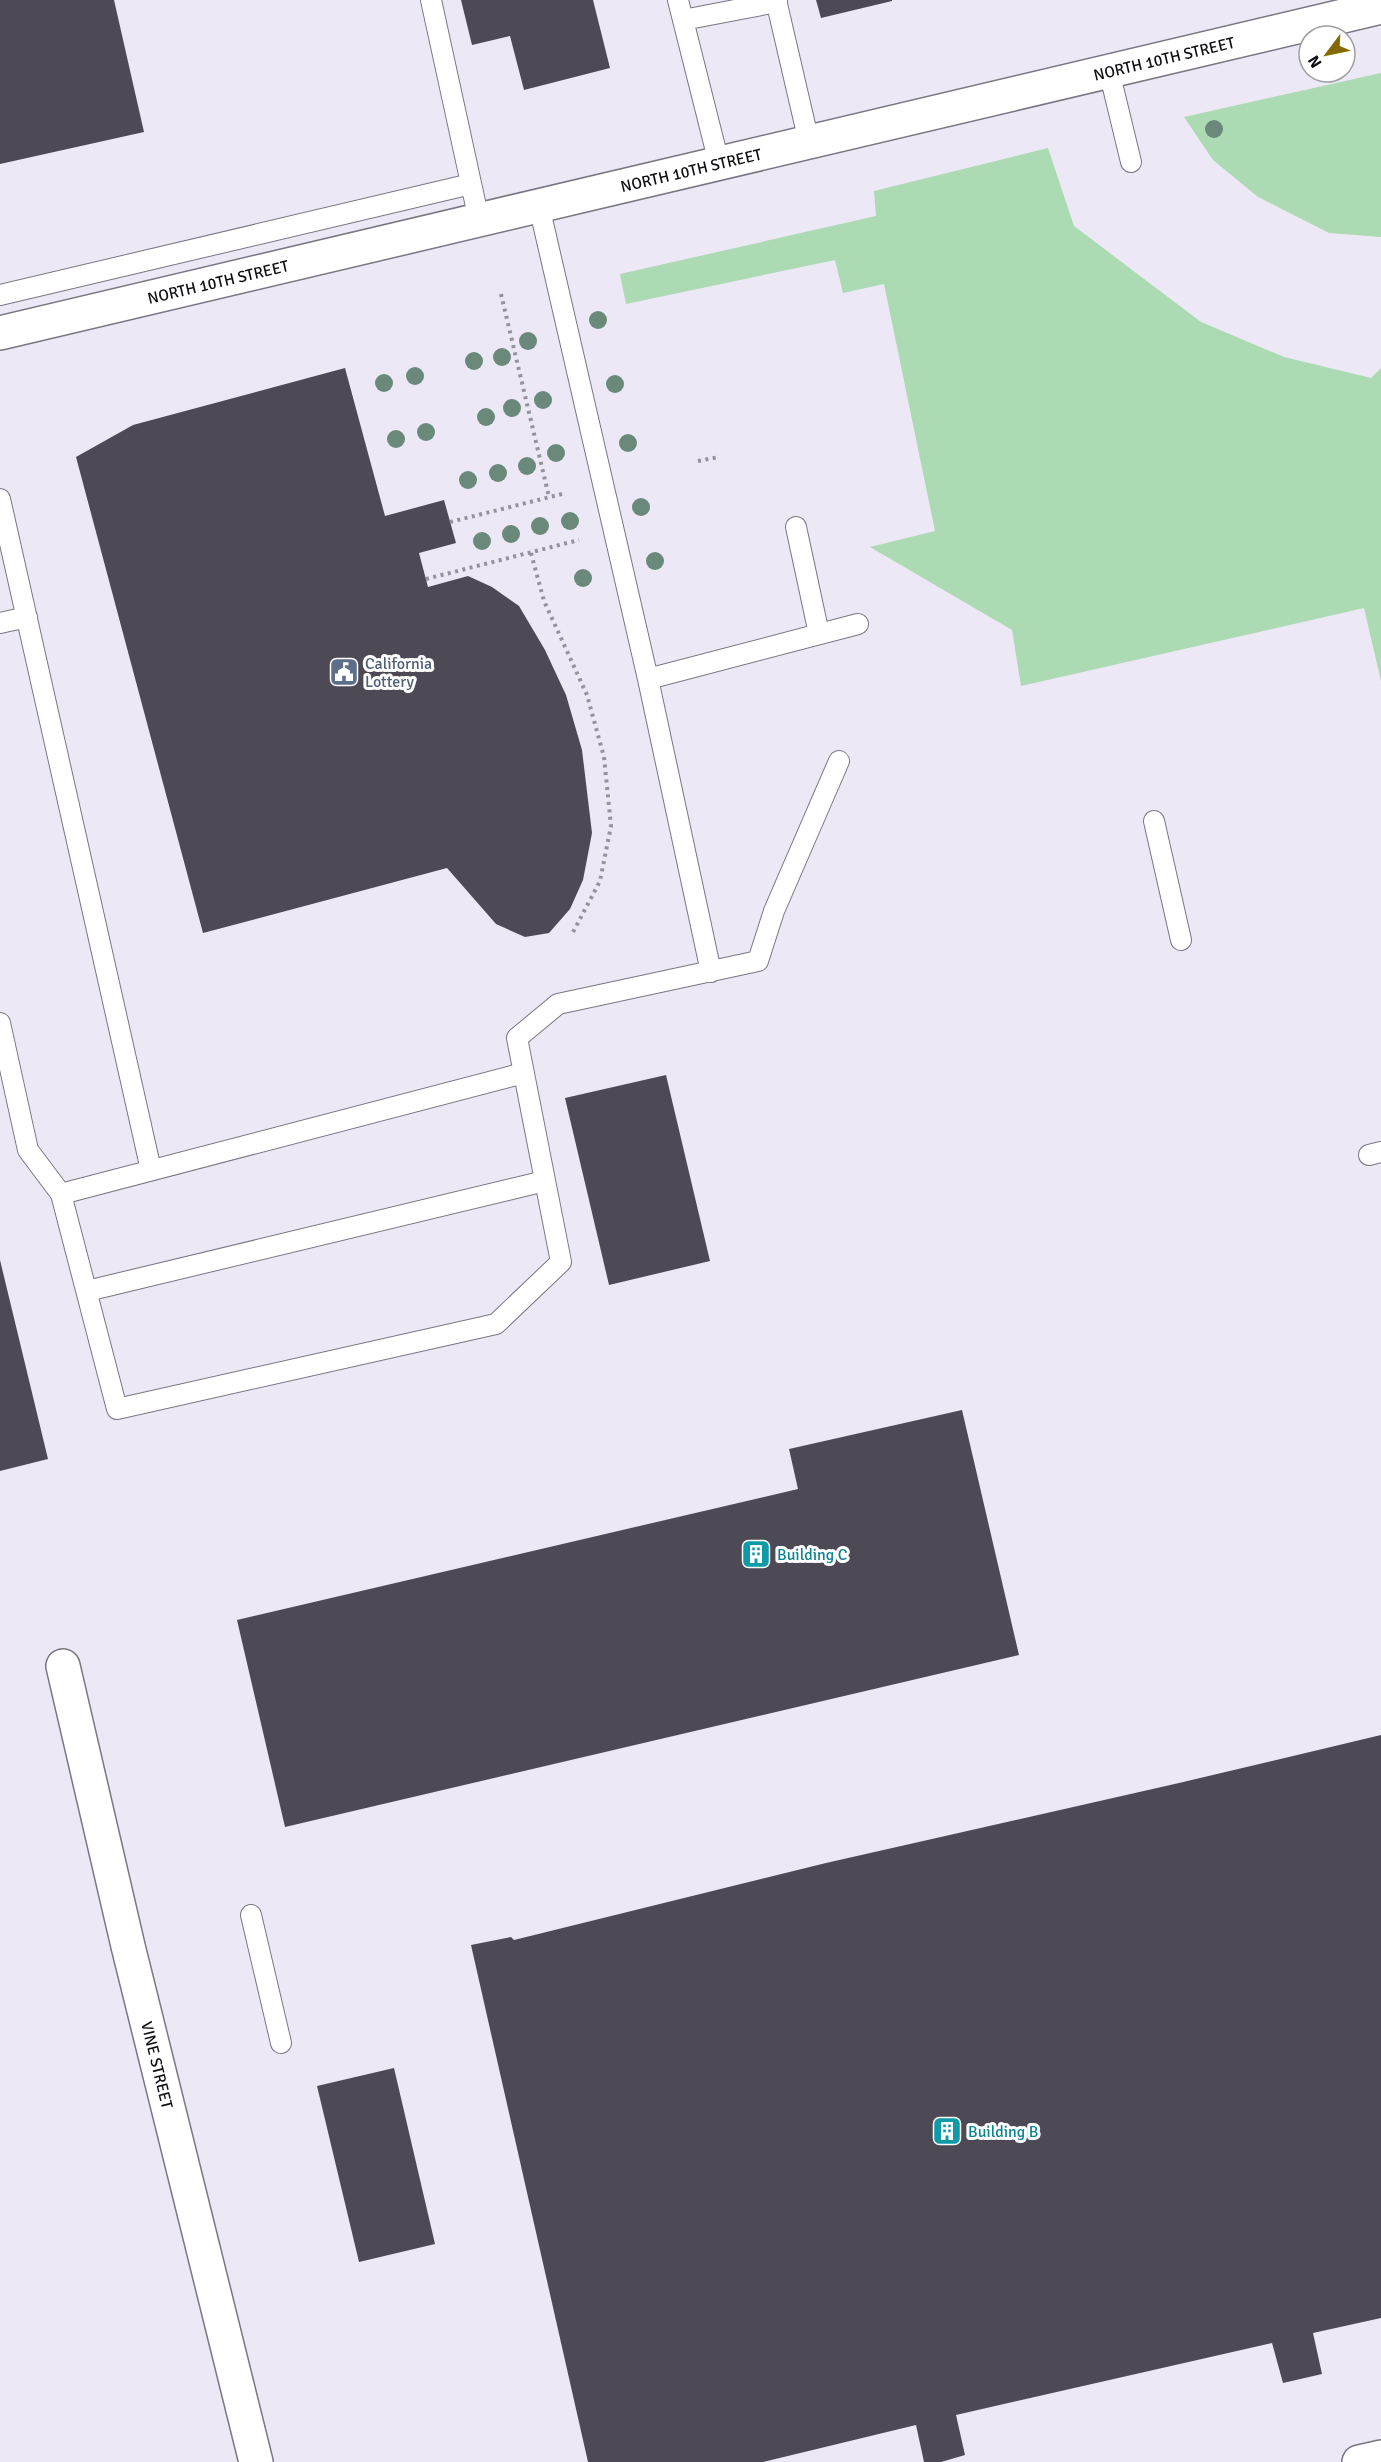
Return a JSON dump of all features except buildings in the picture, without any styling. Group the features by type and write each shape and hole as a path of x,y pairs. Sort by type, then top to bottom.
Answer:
{"street":[{"name":"NORTH 10TH STREET","path":"0,333 1381,7"},
{"name":"VINE STREET","path":"63,1666 128,1946 256,2462"},
{"path":"1359,2462 1381,2457"}],"lane":[{"path":"431,0 479,220"},
{"path":"678,0 719,163"},
{"path":"683,21 776,1 809,142"},
{"path":"1109,71 1131,162"},
{"path":"0,295 471,184"},
{"path":"539,206 648,679 711,972"},
{"path":"0,499 152,1170"},
{"path":"796,527 819,634"},
{"path":"0,623 27,616"},
{"path":"648,679 858,624"},
{"path":"0,1023 28,1150 61,1194 117,1409 496,1324 561,1262 517,1038 558,1005 758,961 774,911 839,761"},
{"path":"1154,820 1181,940"},
{"path":"61,1194 524,1073"},
{"path":"87,1291 545,1181"},
{"path":"251,1915 281,2043"}],"path":[{"path":"501,294 549,497"},
{"path":"698,461 719,457"},
{"path":"450,522 562,494"},
{"path":"426,579 579,540"},
{"path":"531,553 544,601 587,695 604,757 611,826 600,881 572,936"}],"green space":[{"path":"1381,73 1381,237 1329,233 1258,197 1213,160 1184,117 1332,84 1357,84 1357,78"},
{"path":"1048,148 1074,226 1201,322 1284,357 1371,378 1381,368 1381,681 1364,608 1021,686 1012,630 870,547 935,531 884,284 843,293 835,260 626,304 620,274 876,216 874,191"}],"place":[{"name":"California Lottery","path":"344,672"},
{"name":"Building C","path":"756,1554"},
{"name":"Building B","path":"947,2131"}]}
